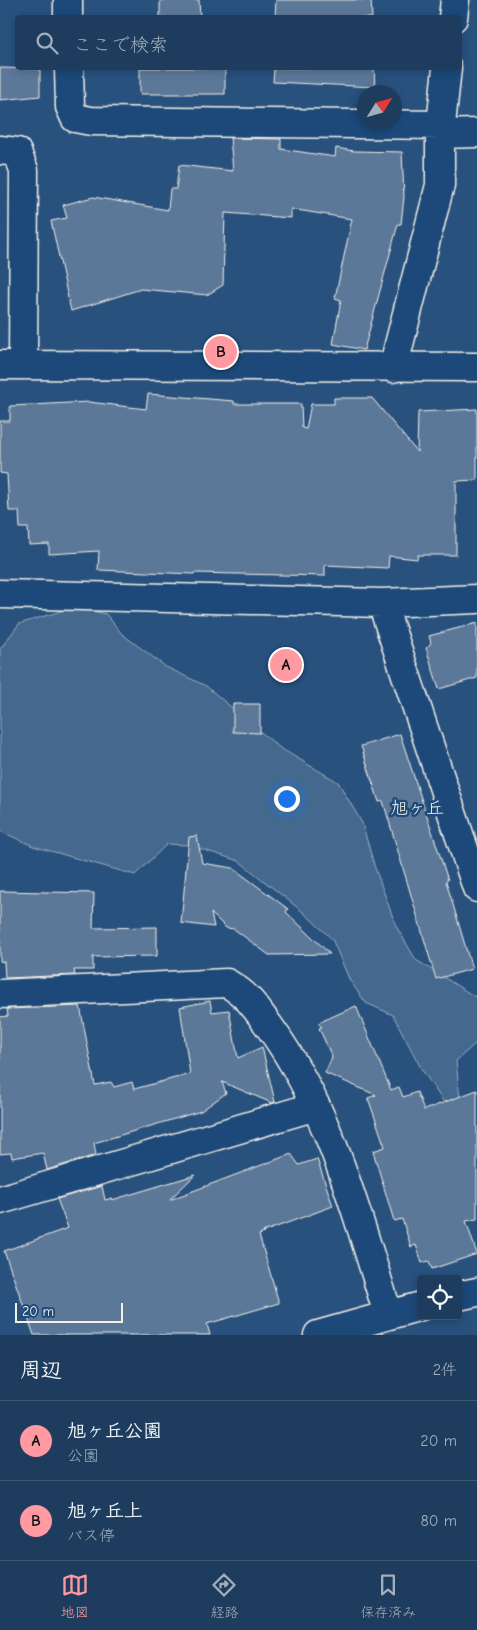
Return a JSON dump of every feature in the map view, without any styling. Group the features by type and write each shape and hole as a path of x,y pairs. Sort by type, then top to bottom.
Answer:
{"street":[{"path":"68,0 68,15"},
{"path":"453,15 454,0"},
{"path":"69,70 70,107 75,118 91,121 441,130 477,133"},
{"path":"393,368 440,184 441,130 447,70"},
{"path":"0,150 17,152 24,170 11,364 393,368 477,367"},
{"path":"0,594 382,603 477,599"},
{"path":"382,603 477,888"},
{"path":"0,994 227,983 245,994 276,1035 297,1068 336,1150 388,1314"},
{"path":"0,1200 316,1106"},
{"path":"462,1295 477,1292"},
{"path":"318,1335 417,1307"}],"shaded area":[{"path":"74,607 106,614 122,634 166,667 206,686 280,748 338,782 362,823 375,868 396,926 416,960 477,998 477,1042 456,1061 460,1099 445,1104 422,1070 393,1015 366,1003 350,981 332,939 303,912 239,861 188,845 167,844 135,875 33,846 0,831 0,649 19,624"}],"building":[{"path":"160,0 199,0 200,15 160,15"},
{"path":"276,0 371,0 372,15 275,15"},
{"path":"0,68 40,70 40,96 0,100"},
{"path":"140,70 225,70 225,94 140,94"},
{"path":"274,70 374,70 375,85 357,86 273,82"},
{"path":"230,138 281,139 281,149 335,157 336,148 354,151 402,152 404,197 401,224 398,224 364,350 333,344 341,300 335,298 352,219 291,209 291,218 225,213 223,285 207,295 141,289 71,311 51,221 67,218 63,205 93,197 168,210 170,189 176,189 179,165 233,171"},
{"path":"148,394 234,401 234,404 301,404 302,428 306,429 311,404 334,404 334,398 372,398 417,452 418,412 477,409 477,480 456,481 456,555 418,555 417,559 389,556 388,568 325,565 325,576 194,574 98,570 99,551 49,554 49,544 29,545 28,528 20,528 19,511 9,511 7,474 0,473 0,421 10,421 10,406 89,402 146,409"},
{"path":"477,623 477,678 439,689 426,648 431,643 429,636"},
{"path":"233,704 260,704 260,733 233,732"},
{"path":"400,734 448,880 446,881 472,969 436,979 383,801 379,802 361,746"},
{"path":"197,836 202,863 233,868 288,909 286,912 330,954 269,955 234,929 226,928 211,913 214,927 181,923 189,837"},
{"path":"0,891 94,893 93,928 157,927 157,956 93,957 93,970 74,970 75,975 5,978 4,962 0,961"},
{"path":"210,1001 212,1012 229,1010 238,1058 262,1047 275,1102 272,1103 222,1082 226,1093 201,1111 94,1143 96,1155 47,1170 43,1153 12,1158 11,1153 0,1154 0,1017 8,1016 7,1009 80,1006 95,1085 111,1082 114,1087 132,1082 134,1089 190,1074 180,1007"},
{"path":"356,1006 391,1090 399,1087 403,1097 417,1092 424,1110 477,1090 477,1219 466,1221 477,1254 432,1269 429,1261 422,1263 416,1245 411,1247 402,1219 394,1221 373,1151 385,1147 368,1098 376,1095 325,1073 332,1057 319,1028 322,1027 318,1023"},
{"path":"291,1154 299,1165 317,1159 333,1206 259,1235 279,1303 207,1324 210,1335 34,1335 4,1251 68,1228 57,1199 102,1186 105,1200 112,1198 112,1200 195,1175 169,1200"}],"place":[{"name":"旭ヶ丘上","path":"221,352"},
{"name":"旭ヶ丘公園","path":"286,665"}],"district":[{"name":"旭ヶ丘","path":"417,808"}]}
